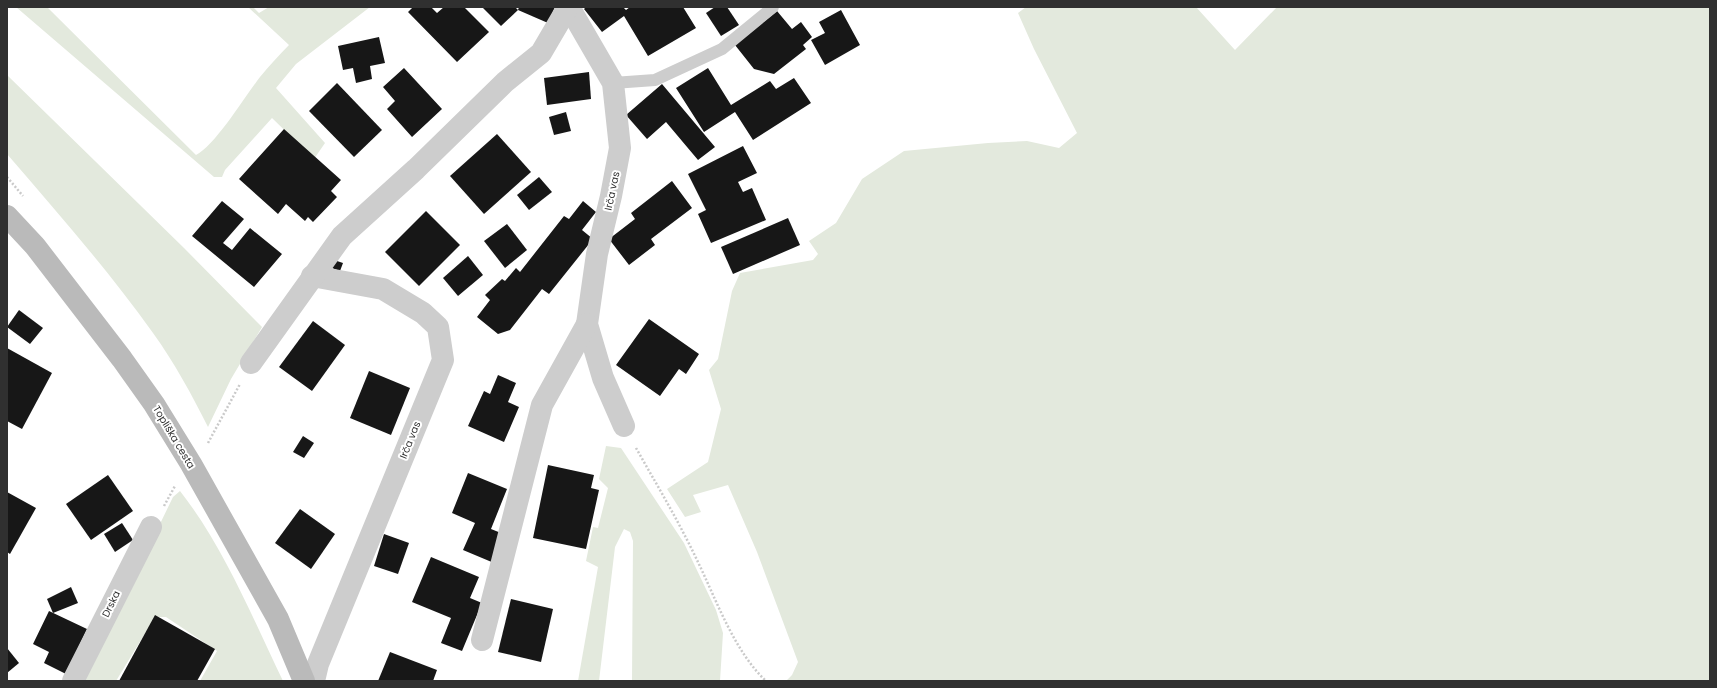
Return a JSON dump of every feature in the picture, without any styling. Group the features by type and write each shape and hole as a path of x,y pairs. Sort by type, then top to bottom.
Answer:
{"main road":[{"name":"Topliška cesta","path":"7,216 35,246 122,359 154,404 191,464 278,619 304,681"}],"street":[{"name":"Irča vas","path":"251,363 342,236 416,169 505,82 541,53 569,7 613,83 620,148 611,196 597,254 587,324 603,378 624,426"},
{"name":"Irča vas","path":"312,276 383,289 423,313 438,327 443,360 318,664 314,681"},
{"path":"482,640 542,405 587,324"},
{"name":"Drska","path":"73,681 151,527"}],"lane":[{"path":"613,83 655,80 709,55 722,48 773,7"}],"path":[{"path":"205,448 251,363"},
{"path":"624,426 696,558 733,636 760,675 766,681"},
{"path":"151,527 179,480"}],"shaded area":[{"path":"16,7 47,7 196,155 212,142 260,77 289,45 248,7 253,7 259,13 269,7 370,7 296,64 276,88 325,143 314,159 272,118 225,170 222,177 214,177"},
{"path":"1026,7 1196,7 1235,50 1277,7 1710,7 1710,681 786,681 792,675 798,662 757,552 728,485 693,495 701,512 685,517 667,489 708,462 721,409 709,370 718,359 732,291 740,273 813,260 818,254 809,241 836,223 862,179 904,151 1027,141 1059,148 1077,133 1034,49 1018,13"},
{"path":"7,75 184,248 262,327 231,379 208,427 189,391 161,344 136,310 82,242 7,154"},
{"path":"606,446 621,448 684,543 716,610 723,633 720,681 632,681 633,541 630,532 624,529 615,547 599,681 578,681 598,567 586,561 593,527 598,528 608,488 599,479"},
{"path":"180,491 196,513 224,559 283,681 200,681 217,651 166,617 155,617 116,681 84,681 173,497"}],"building":[{"path":"413,7 431,7 437,13 444,7 464,7 489,32 457,62 408,12"},
{"path":"482,7 515,7 518,10 501,26"},
{"path":"519,7 555,7 548,23 518,10"},
{"path":"586,7 623,7 626,10 630,7 683,7 696,28 648,56 624,16 602,32 584,9"},
{"path":"715,7 727,7 739,25 721,36 706,13"},
{"path":"841,10 860,45 825,65 811,40 825,33 819,22"},
{"path":"777,11 792,29 801,22 812,37 803,45 806,49 774,74 754,69 735,45"},
{"path":"379,37 385,63 370,66 372,79 356,83 353,68 343,70 338,46"},
{"path":"404,68 442,109 412,137 387,109 395,101 383,87"},
{"path":"708,68 731,105 770,81 776,89 794,78 811,103 753,140 735,112 704,132 676,88"},
{"path":"589,72 591,99 547,105 544,78"},
{"path":"337,83 382,130 354,157 309,111"},
{"path":"662,84 715,147 698,160 666,122 647,139 626,115"},
{"path":"566,112 571,131 554,135 549,117"},
{"path":"284,129 341,180 331,191 337,197 313,222 308,217 305,221 286,204 278,214 239,179"},
{"path":"497,134 531,172 484,214 450,176"},
{"path":"743,146 757,173 738,182 743,192 752,188 766,220 711,243 698,214 706,210 688,174"},
{"path":"539,177 552,192 529,210 517,195"},
{"path":"672,181 692,208 651,239 655,245 629,265 609,239 635,219 631,213"},
{"path":"222,201 244,219 223,243 232,250 250,228 282,254 254,287 192,236"},
{"path":"583,201 596,212 582,230 593,239 549,294 542,289 510,330 498,334 477,317 490,300 485,295 502,279 505,281 516,268 520,272 564,216 569,219"},
{"path":"426,211 460,245 419,286 385,252"},
{"path":"788,218 800,245 733,274 721,247"},
{"path":"507,224 527,250 505,268 484,241"},
{"path":"468,256 483,275 458,296 443,278"},
{"path":"334,260 343,263 340,271 332,268"},
{"path":"19,310 43,328 30,344 7,327"},
{"path":"649,319 699,354 686,374 679,369 660,396 616,365"},
{"path":"313,321 345,345 312,391 279,367"},
{"path":"7,348 52,373 22,429 7,421"},
{"path":"369,371 410,388 391,435 350,418"},
{"path":"498,375 516,383 508,402 519,407 504,442 468,426 484,391 490,394"},
{"path":"303,436 314,443 304,458 293,452"},
{"path":"548,465 594,475 591,488 599,490 586,549 533,538"},
{"path":"468,473 507,489 491,529 506,535 494,563 463,550 475,523 452,513"},
{"path":"108,475 133,511 91,540 66,504"},
{"path":"7,492 36,508 10,554 7,552"},
{"path":"300,509 335,534 311,569 275,543"},
{"path":"122,523 133,540 115,552 104,534"},
{"path":"384,534 409,543 398,574 374,566"},
{"path":"431,557 479,577 470,598 482,603 462,651 441,643 451,618 412,602"},
{"path":"71,587 78,603 53,613 47,599"},
{"path":"511,599 553,609 541,662 498,652"},
{"path":"49,611 87,629 66,674 44,663 49,652 33,644"},
{"path":"155,615 215,649 197,681 119,681"},
{"path":"7,648 19,663 7,673"},
{"path":"390,652 437,670 433,681 378,681"}]}
